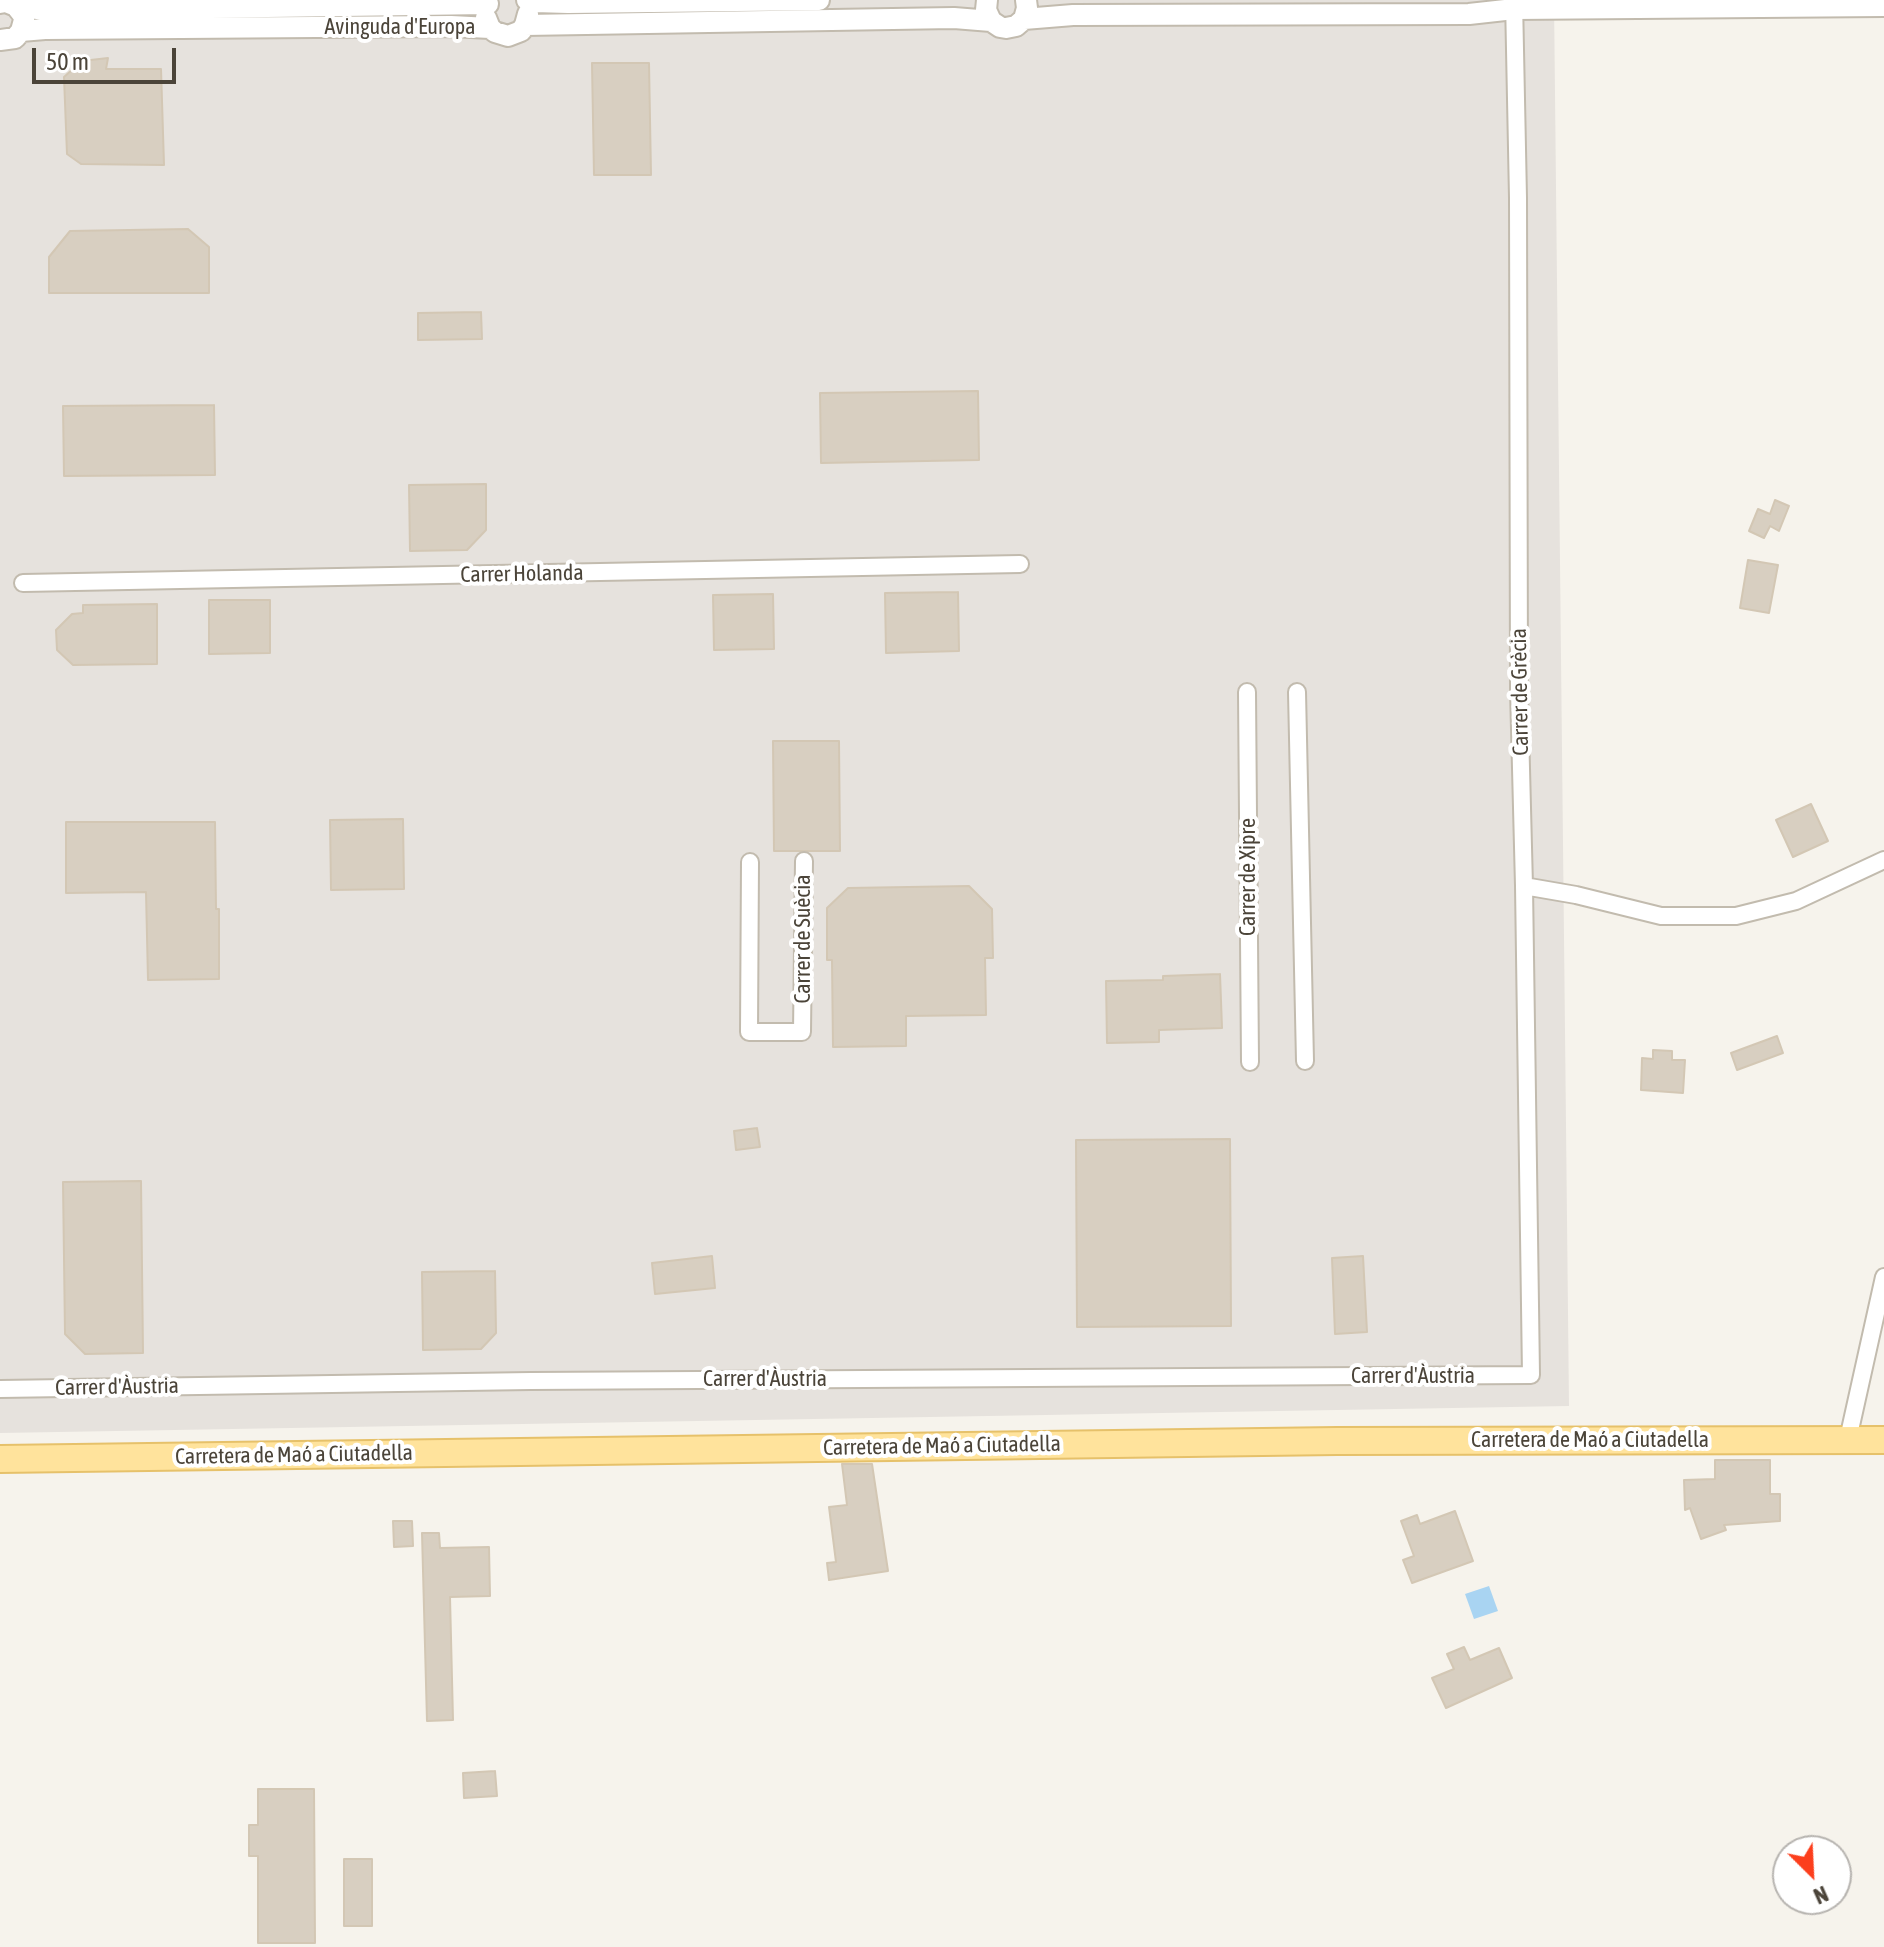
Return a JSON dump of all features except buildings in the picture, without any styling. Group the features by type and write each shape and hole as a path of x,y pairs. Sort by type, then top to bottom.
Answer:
{"main road":[{"name":"Carretera de Maó a Ciutadella","path":"0,1459 1337,1441 1884,1440"}],"street":[{"path":"524,0 568,3 819,0"},
{"path":"524,0 528,14 525,25"},
{"path":"987,0 986,10 991,21"},
{"name":"Avinguda d'Europa","path":"8,5 45,10 490,1 486,16 490,28 508,36 525,25 954,18 991,21 1006,28 1016,26 1025,9 1073,15 1469,14 1514,5 1884,6"},
{"name":"Avinguda d'Europa","path":"0,40 11,40 21,31 24,20 23,15 8,5"},
{"name":"Carrer de Grècia","path":"1514,5 1518,198 1519,690 1531,1375"},
{"name":"Avinguda d'Europa","path":"21,31 490,28"},
{"name":"Carrer Holanda","path":"23,583 1020,564"},
{"name":"Carrer de Xipre","path":"1247,692 1250,1062"},
{"path":"1297,692 1305,1061"},
{"path":"1524,886 1661,916 1736,916 1796,901 1884,860"},
{"name":"Carrer de Suècia","path":"750,862 749,1032 802,1032 804,861"},
{"path":"1848,1439 1884,1277"},
{"name":"Carrer d'Àustria","path":"0,1389 546,1381 1531,1375"}],"shaded area":[{"path":"0,0 1554,0 1569,1406 0,1433"}],"water":[{"path":"1489,1586 1498,1611 1474,1619 1465,1594"}]}
